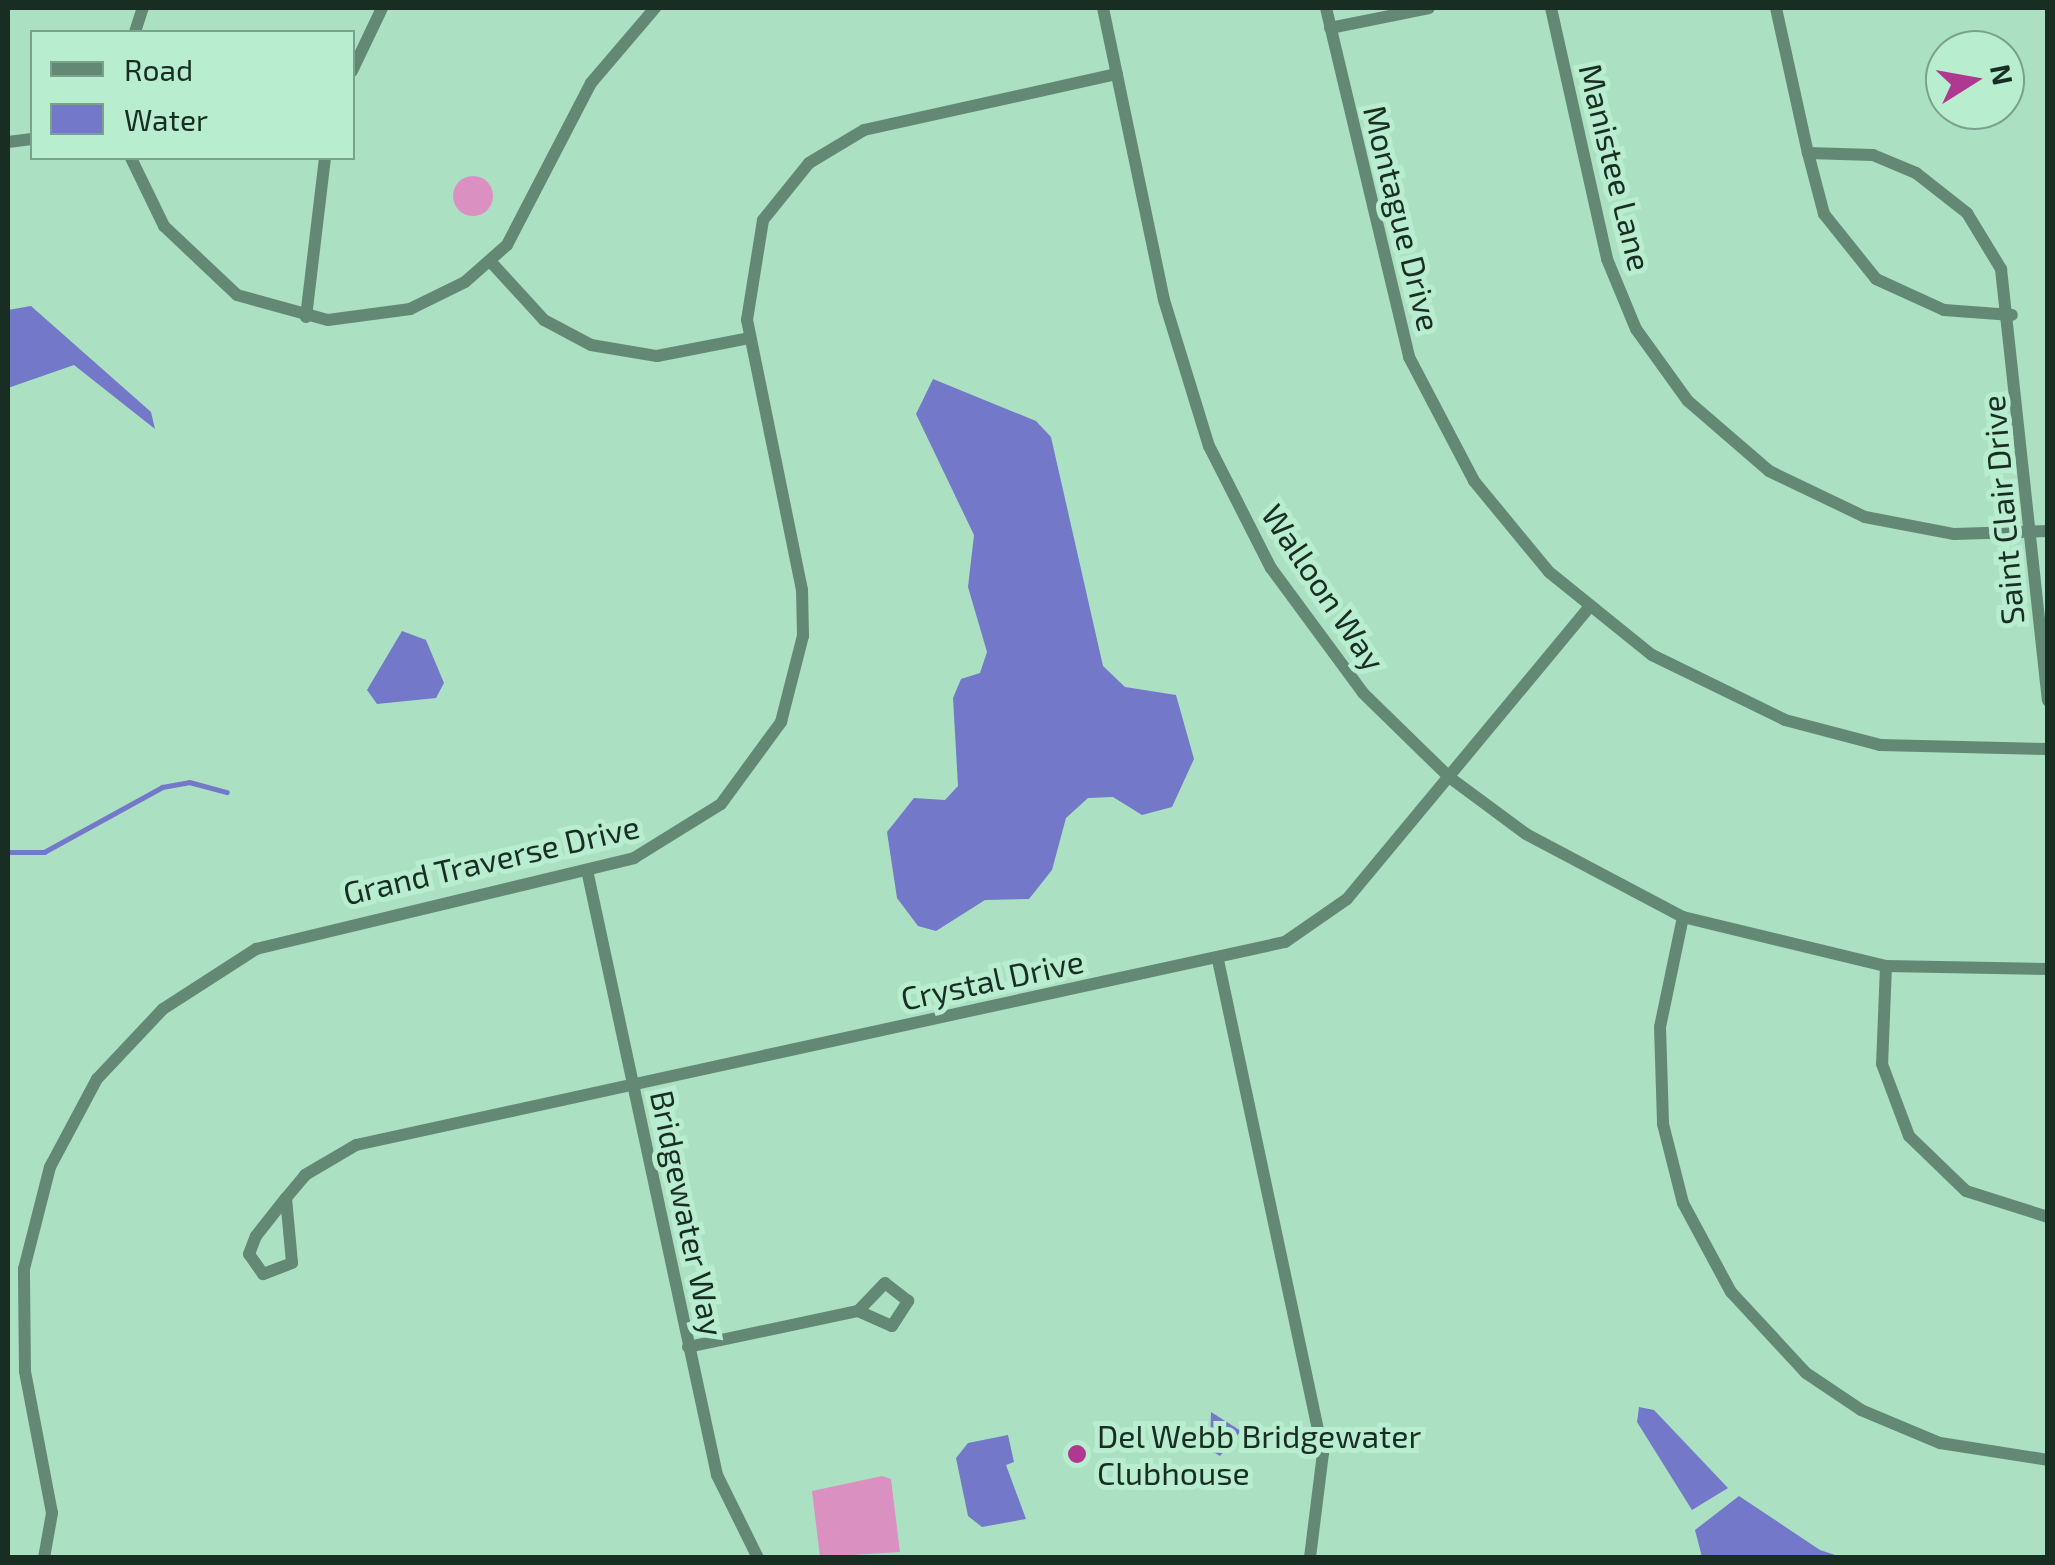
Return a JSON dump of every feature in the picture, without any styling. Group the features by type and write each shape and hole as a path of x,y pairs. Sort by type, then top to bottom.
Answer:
{"street":[{"path":"355,65 382,8"},
{"path":"132,160 150,208 198,264 237,295 306,317 410,309 490,262 537,198 591,83 655,8"},
{"name":"Walloon Way","path":"1103,8 1174,340 1236,506 1322,643 1449,777 1562,856 1683,917 1886,966 2048,969"},
{"name":"Montague Drive","path":"1326,8 1389,296 1422,389 1500,517 1587,610 1707,686 1817,730 1942,752 2048,749"},
{"path":"1330,28 1430,8"},
{"name":"Manistee Lane","path":"1551,8 1605,256 1636,328 1688,401 1769,471 1840,507 1944,533 2048,531"},
{"path":"1776,8 1824,214 1876,279 1944,310 2012,315"},
{"name":"Grand Traverse Drive","path":"44,1558 52,1513 24,1363 24,1269 50,1167 97,1079 163,1008 256,949 651,852 703,820 758,762 791,694 802,590 750,338 756,239 774,201 822,152 902,120 1117,74"},
{"name":"Saint Clair Drive","path":"1808,153 1873,156 1952,197 1994,252 2012,315 2048,700"},
{"path":"306,317 325,160"},
{"path":"490,262 544,320 592,345 659,356 750,338"},
{"name":"Crystal Drive","path":"286,1198 292,1262 263,1274 250,1247 286,1198 356,1144 1218,960 1285,942 1329,916 1587,610"},
{"name":"Bridgewater Way","path":"588,870 721,1493 758,1558"},
{"path":"1683,917 1660,1024 1663,1124 1683,1203 1731,1292 1806,1373 1860,1410 1940,1443 2048,1460"},
{"path":"1218,960 1322,1453 1310,1558"},
{"path":"1886,966 1882,1064 1909,1136 1966,1191 2048,1216"},
{"path":"688,1347 858,1311"}],"shaded area":[{"path":"473,176 487,182 493,196 487,210 473,216 459,210 453,196 459,182"},
{"path":"882,1476 891,1479 900,1552 820,1557 812,1491"}],"water":[{"path":"31,306 151,412 155,429 74,365 8,388 8,310"},
{"path":"933,379 1036,421 1051,437 1103,666 1125,687 1176,695 1194,759 1172,807 1142,815 1113,797 1088,798 1066,818 1052,870 1029,899 985,900 936,931 918,926 897,898 887,832 914,798 945,800 958,786 953,698 961,679 980,673 987,652 968,587 974,535 916,414"},
{"path":"402,631 426,640 444,683 436,698 377,704 367,690"},
{"path":"1639,1407 1654,1410 1728,1488 1692,1510 1637,1422"},
{"path":"1211,1412 1241,1431 1220,1456 1210,1450"},
{"path":"1008,1435 1014,1462 1006,1465 1026,1519 982,1527 968,1516 956,1458 968,1443"},
{"path":"1739,1496 1820,1550 1841,1557 1702,1557 1695,1530"}],"waterway":[{"path":"8,852 44,852 162,787 189,782 227,792"}],"place":[{"name":"Del Webb Bridgewater Clubhouse","path":"1077,1454"}]}
